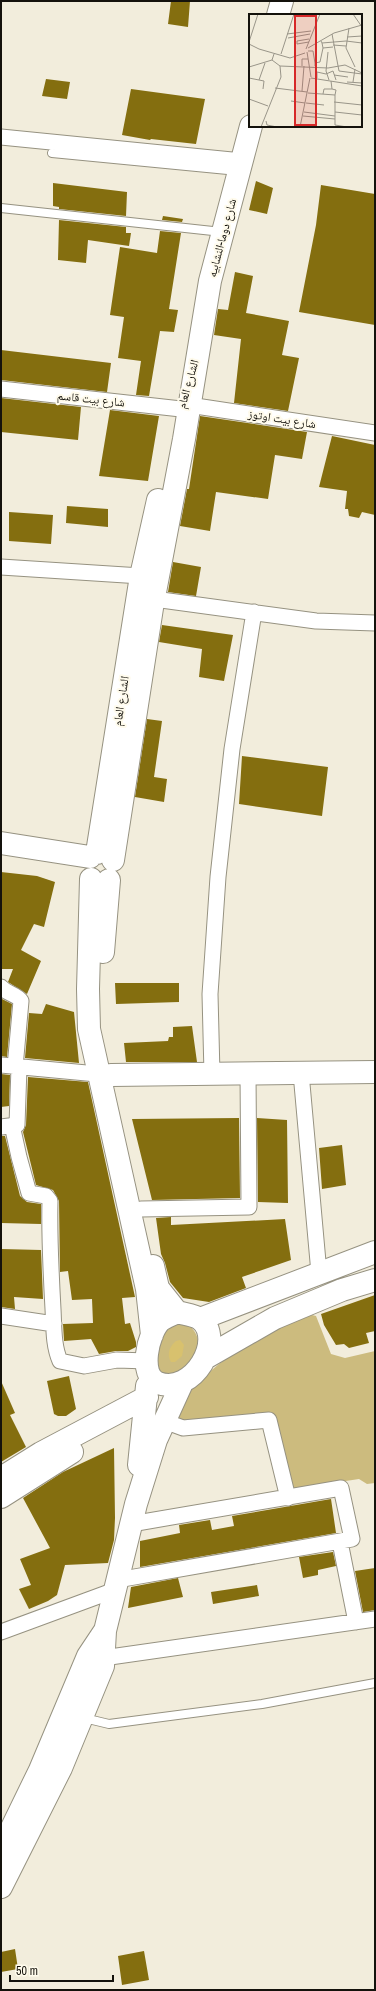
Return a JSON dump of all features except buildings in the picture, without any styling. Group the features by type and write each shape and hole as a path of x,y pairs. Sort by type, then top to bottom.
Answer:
{"main road":[{"path":"278,14 282,1"},
{"name":"شارع دوما-النشابيه","path":"197,352 210,281 251,127"},
{"name":"الشارع العام","path":"98,867 154,599 185,407 197,352"},
{"name":"الشارع العام","path":"98,867 141,576 170,444 185,407"},
{"path":"1,843 98,867"},
{"path":"1,858 98,867"},
{"path":"98,867 101,1024 105,1074 147,1289 152,1335 147,1367 145,1406 134,1514"},
{"path":"105,1074 375,1072"},
{"path":"105,1074 141,1209 158,1288 177,1312 200,1319 375,1252"},
{"path":"147,1367 156,1382 162,1385 182,1383 191,1377 207,1357 275,1318 342,1290 375,1280"},
{"path":"152,1335 161,1321 177,1312"},
{"path":"200,1319 209,1336 207,1357"},
{"path":"1,1887 61,1768 103,1666 105,1631 134,1514 156,1440 182,1383"},
{"path":"1,1478 41,1454 145,1406"},
{"path":"1,1497 145,1406"},
{"path":"1,1850 40,1770 88,1656 105,1631"}],"street":[{"path":"1,137 241,166"},
{"name":"شارع بيت قاسم","path":"1,389 185,407"},
{"name":"شارع بيت اوتوز","path":"185,407 375,433"},
{"path":"1,567 141,576"},
{"path":"154,599 316,621 375,623"},
{"path":"212,1074 210,994 218,877 232,749 254,612"},
{"path":"1,987 5,992 20,998 21,1001 12,1066 17,1125 7,1126 19,1157 30,1193 46,1196 50,1200 49,1232 56,1353 60,1361 84,1366 117,1360 147,1367"},
{"path":"12,1066 105,1074"},
{"path":"141,1209 249,1207 248,1073"},
{"path":"301,1073 319,1273"},
{"path":"1,1316 54,1324"},
{"path":"164,1421 182,1428 268,1420 288,1498"},
{"path":"1,1632 116,1585 352,1540 341,1488 288,1498 134,1514"},
{"path":"340,1542 356,1622"},
{"path":"103,1658 375,1619"}],"lane":[{"path":"52,152 241,166"},
{"path":"1,208 223,233"},
{"path":"82,1718 109,1724 262,1704 375,1683"}],"shaded area":[{"path":"312,1315 316,1316 331,1354 345,1358 375,1351 375,1483 367,1484 359,1479 293,1489 273,1417 179,1424 174,1419 195,1384 219,1364 260,1335"},
{"path":"185,1322 196,1334 199,1351 179,1377 159,1373 154,1350 169,1327"},
{"path":"180,1340 184,1345 182,1356 175,1362 171,1362 169,1350 176,1341"}]}
